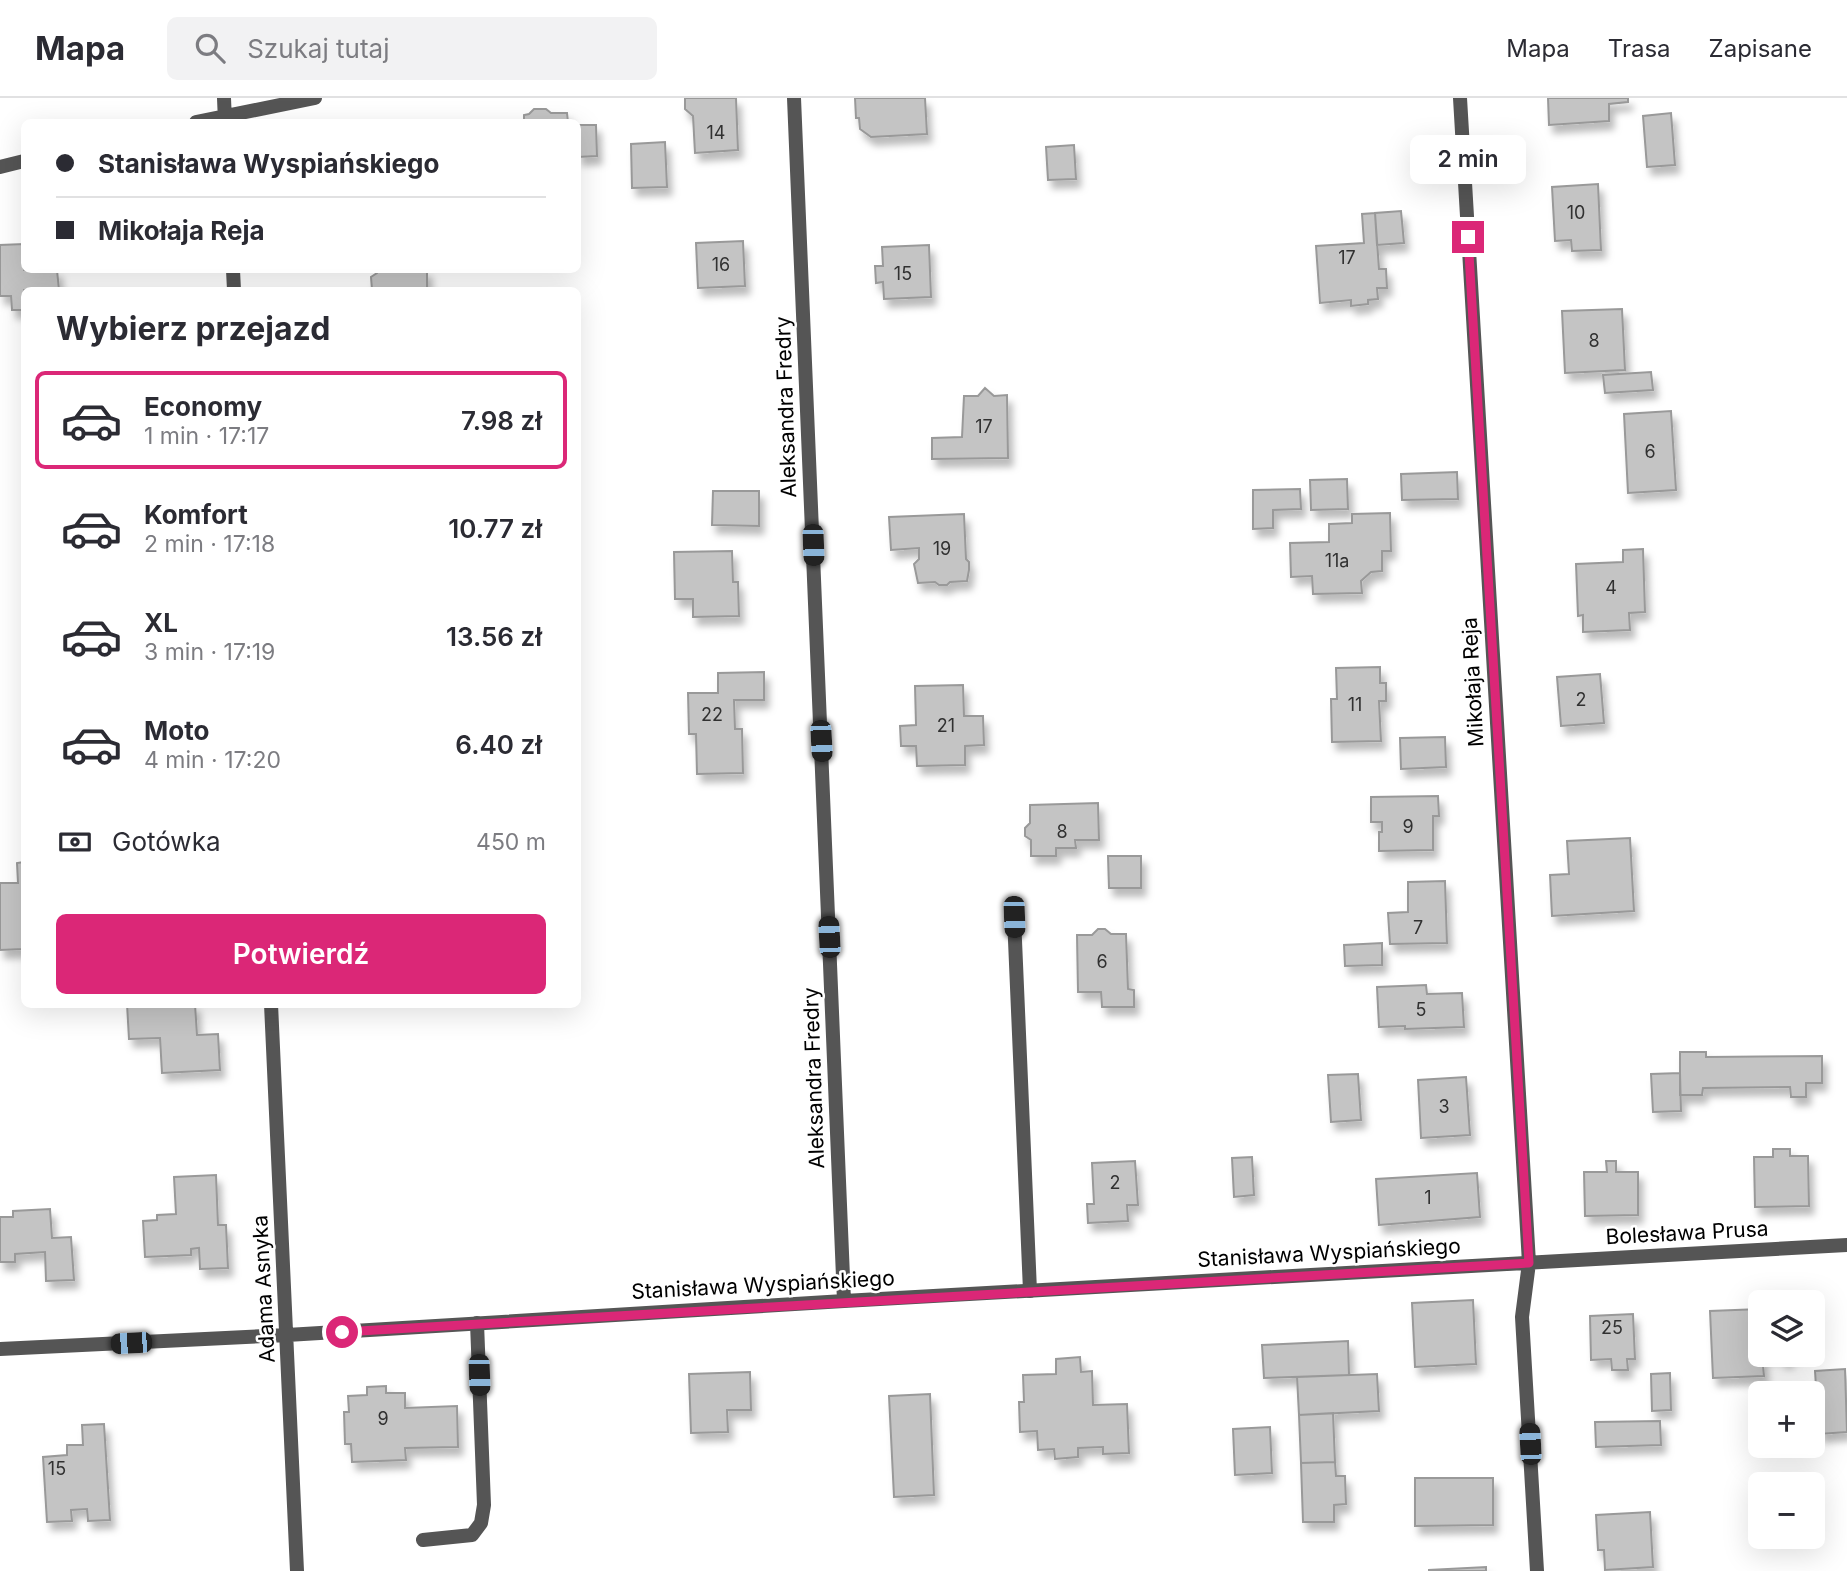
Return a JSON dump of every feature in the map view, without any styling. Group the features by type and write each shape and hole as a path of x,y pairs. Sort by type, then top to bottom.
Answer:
{"street":[{"path":"224,98 225,119 315,98"},
{"name":"Aleksandra Fredry","path":"794,98 844,1301"},
{"name":"Mikołaja Reja","path":"1460,98 1529,1263 1522,1317 1537,1571"},
{"path":"0,167 21,162"},
{"path":"1014,917 1030,1290"},
{"name":"Adama Asnyka","path":"271,1008 297,1571"},
{"name":"Bolesława Prusa","path":"1529,1263 1847,1245"},
{"name":"Stanisława Wyspiańskiego","path":"0,1349 287,1335 1529,1263"},
{"path":"423,1540 472,1535 481,1523 484,1505 477,1323"}],"building":[{"path":"685,98 736,98 738,150 695,153 693,116 685,109"},
{"path":"855,98 925,98 927,134 871,137 860,129 859,118 856,118"},
{"path":"1548,98 1628,98 1628,102 1609,104 1609,121 1549,125"},
{"path":"534,109 546,109 551,113 567,113 568,119 524,119 524,115"},
{"path":"1671,113 1675,165 1647,167 1643,116"},
{"path":"581,125 596,125 597,156 581,157"},
{"path":"665,142 667,187 632,188 631,144"},
{"path":"1074,145 1076,179 1048,180 1046,147"},
{"path":"1598,184 1601,250 1572,251 1571,240 1555,241 1552,187"},
{"path":"1401,211 1404,243 1377,245 1375,213"},
{"path":"1375,213 1379,269 1386,269 1387,288 1377,288 1378,299 1368,300 1368,304 1351,306 1351,300 1320,303 1316,246 1364,243 1362,214"},
{"path":"743,241 745,286 698,288 696,243"},
{"path":"21,244 21,273 57,273 59,287 21,287 21,310 12,310 11,296 0,296 0,245"},
{"path":"929,245 931,297 884,299 883,282 876,283 875,266 883,266 882,247"},
{"path":"377,273 427,273 427,287 372,287 371,277"},
{"path":"1622,309 1625,370 1565,373 1562,311"},
{"path":"1651,372 1653,390 1605,393 1603,375"},
{"path":"985,388 994,396 1007,395 1008,458 932,459 932,438 962,437 964,396 978,396"},
{"path":"1671,411 1676,490 1628,493 1624,414"},
{"path":"1457,472 1458,499 1402,500 1401,474"},
{"path":"1347,479 1348,509 1311,510 1310,480"},
{"path":"1300,489 1301,509 1273,510 1273,528 1253,529 1253,490"},
{"path":"713,491 759,491 759,526 712,525"},
{"path":"1390,513 1391,551 1382,551 1382,571 1371,572 1361,581 1362,593 1313,594 1312,576 1291,577 1290,543 1329,542 1329,524 1352,523 1352,514"},
{"path":"964,514 966,559 969,562 967,581 950,582 947,585 935,582 918,583 914,564 919,559 919,548 891,550 889,517"},
{"path":"1643,549 1645,612 1629,613 1630,630 1583,632 1583,615 1578,616 1576,564 1623,562 1623,550"},
{"path":"732,551 733,582 738,582 739,616 693,617 693,599 675,599 674,552"},
{"path":"1380,667 1380,683 1386,683 1386,701 1379,701 1381,741 1332,742 1331,699 1337,699 1336,668"},
{"path":"764,672 764,700 734,700 735,729 742,729 743,773 697,774 696,734 689,734 688,693 718,693 718,673"},
{"path":"1600,674 1604,723 1561,726 1557,677"},
{"path":"963,685 964,716 983,716 984,745 965,746 965,765 917,766 916,746 901,746 900,726 916,725 915,686"},
{"path":"1445,737 1446,767 1401,769 1400,738"},
{"path":"1438,796 1439,816 1433,816 1433,850 1379,851 1382,822 1371,822 1371,797"},
{"path":"1098,803 1099,840 1075,840 1076,848 1056,848 1056,856 1031,856 1031,840 1025,836 1025,828 1030,823 1030,805"},
{"path":"1630,838 1634,911 1552,916 1550,875 1569,874 1567,841"},
{"path":"1108,856 1141,856 1141,888 1109,888"},
{"path":"21,862 21,949 0,950 0,883 18,883 17,863"},
{"path":"1445,881 1447,943 1390,944 1388,913 1408,912 1408,882"},
{"path":"1098,929 1105,929 1111,934 1126,934 1128,989 1134,990 1134,1007 1102,1007 1101,992 1078,992 1077,935 1092,935"},
{"path":"1382,943 1382,965 1345,966 1344,945"},
{"path":"1426,985 1427,994 1462,993 1464,1027 1379,1027 1377,987"},
{"path":"127,1008 195,1008 197,1035 218,1034 220,1070 162,1073 160,1038 129,1039"},
{"path":"1680,1052 1706,1052 1706,1057 1822,1056 1822,1083 1806,1083 1806,1097 1791,1097 1790,1087 1703,1088 1702,1095 1680,1095"},
{"path":"1680,1073 1681,1111 1653,1112 1651,1074"},
{"path":"1358,1074 1361,1120 1331,1122 1328,1075"},
{"path":"1466,1077 1470,1135 1421,1138 1418,1080"},
{"path":"1773,1149 1790,1149 1790,1156 1808,1156 1809,1206 1755,1207 1754,1157 1773,1157"},
{"path":"1252,1157 1254,1195 1234,1197 1232,1158"},
{"path":"1135,1161 1138,1205 1127,1205 1128,1221 1088,1223 1087,1204 1094,1204 1092,1163"},
{"path":"1606,1161 1616,1161 1616,1172 1638,1172 1638,1215 1585,1216 1584,1172 1607,1172"},
{"path":"1477,1173 1480,1217 1379,1225 1376,1179"},
{"path":"216,1175 218,1225 226,1225 228,1268 200,1269 199,1248 191,1249 191,1255 145,1257 143,1221 157,1220 157,1215 176,1214 174,1177"},
{"path":"50,1209 52,1238 71,1237 74,1280 46,1281 45,1252 15,1254 15,1262 0,1262 0,1217 13,1217 13,1211"},
{"path":"1473,1300 1476,1364 1415,1367 1412,1303"},
{"path":"1748,1309 1748,1367 1763,1367 1764,1376 1713,1378 1710,1311"},
{"path":"1633,1314 1635,1359 1627,1359 1628,1370 1612,1370 1611,1359 1591,1360 1590,1316"},
{"path":"1348,1341 1349,1375 1264,1378 1262,1345"},
{"path":"1080,1357 1081,1372 1092,1371 1093,1405 1127,1404 1129,1453 1103,1454 1103,1447 1078,1448 1078,1457 1055,1459 1054,1449 1038,1450 1037,1431 1020,1432 1019,1402 1024,1402 1023,1375 1056,1374 1056,1359"},
{"path":"1845,1369 1847,1432 1825,1434 1825,1381 1816,1381 1815,1371"},
{"path":"750,1372 751,1410 727,1410 728,1432 691,1433 689,1374"},
{"path":"1670,1373 1671,1410 1652,1411 1651,1374"},
{"path":"1377,1374 1379,1411 1299,1415 1297,1377"},
{"path":"386,1386 386,1393 405,1393 405,1408 457,1406 458,1447 405,1448 406,1460 352,1462 351,1444 345,1444 344,1412 349,1412 348,1396 367,1395 367,1387"},
{"path":"930,1394 934,1495 894,1497 889,1396"},
{"path":"1333,1413 1335,1462 1301,1463 1299,1415"},
{"path":"1660,1421 1661,1445 1596,1447 1595,1422"},
{"path":"104,1424 110,1520 88,1521 87,1509 71,1510 72,1521 47,1522 43,1457 67,1455 67,1445 83,1445 82,1425"},
{"path":"1270,1427 1272,1473 1235,1475 1233,1429"},
{"path":"1335,1462 1336,1476 1345,1476 1346,1504 1334,1505 1334,1522 1303,1522 1301,1463"},
{"path":"1415,1478 1493,1478 1493,1525 1415,1526"},
{"path":"1650,1512 1653,1567 1605,1570 1604,1550 1598,1550 1596,1515"},
{"path":"1486,1567 1486,1571 1429,1571 1429,1570"}],"route":[{"path":"342,1332 1529,1263 1468,237"}]}
